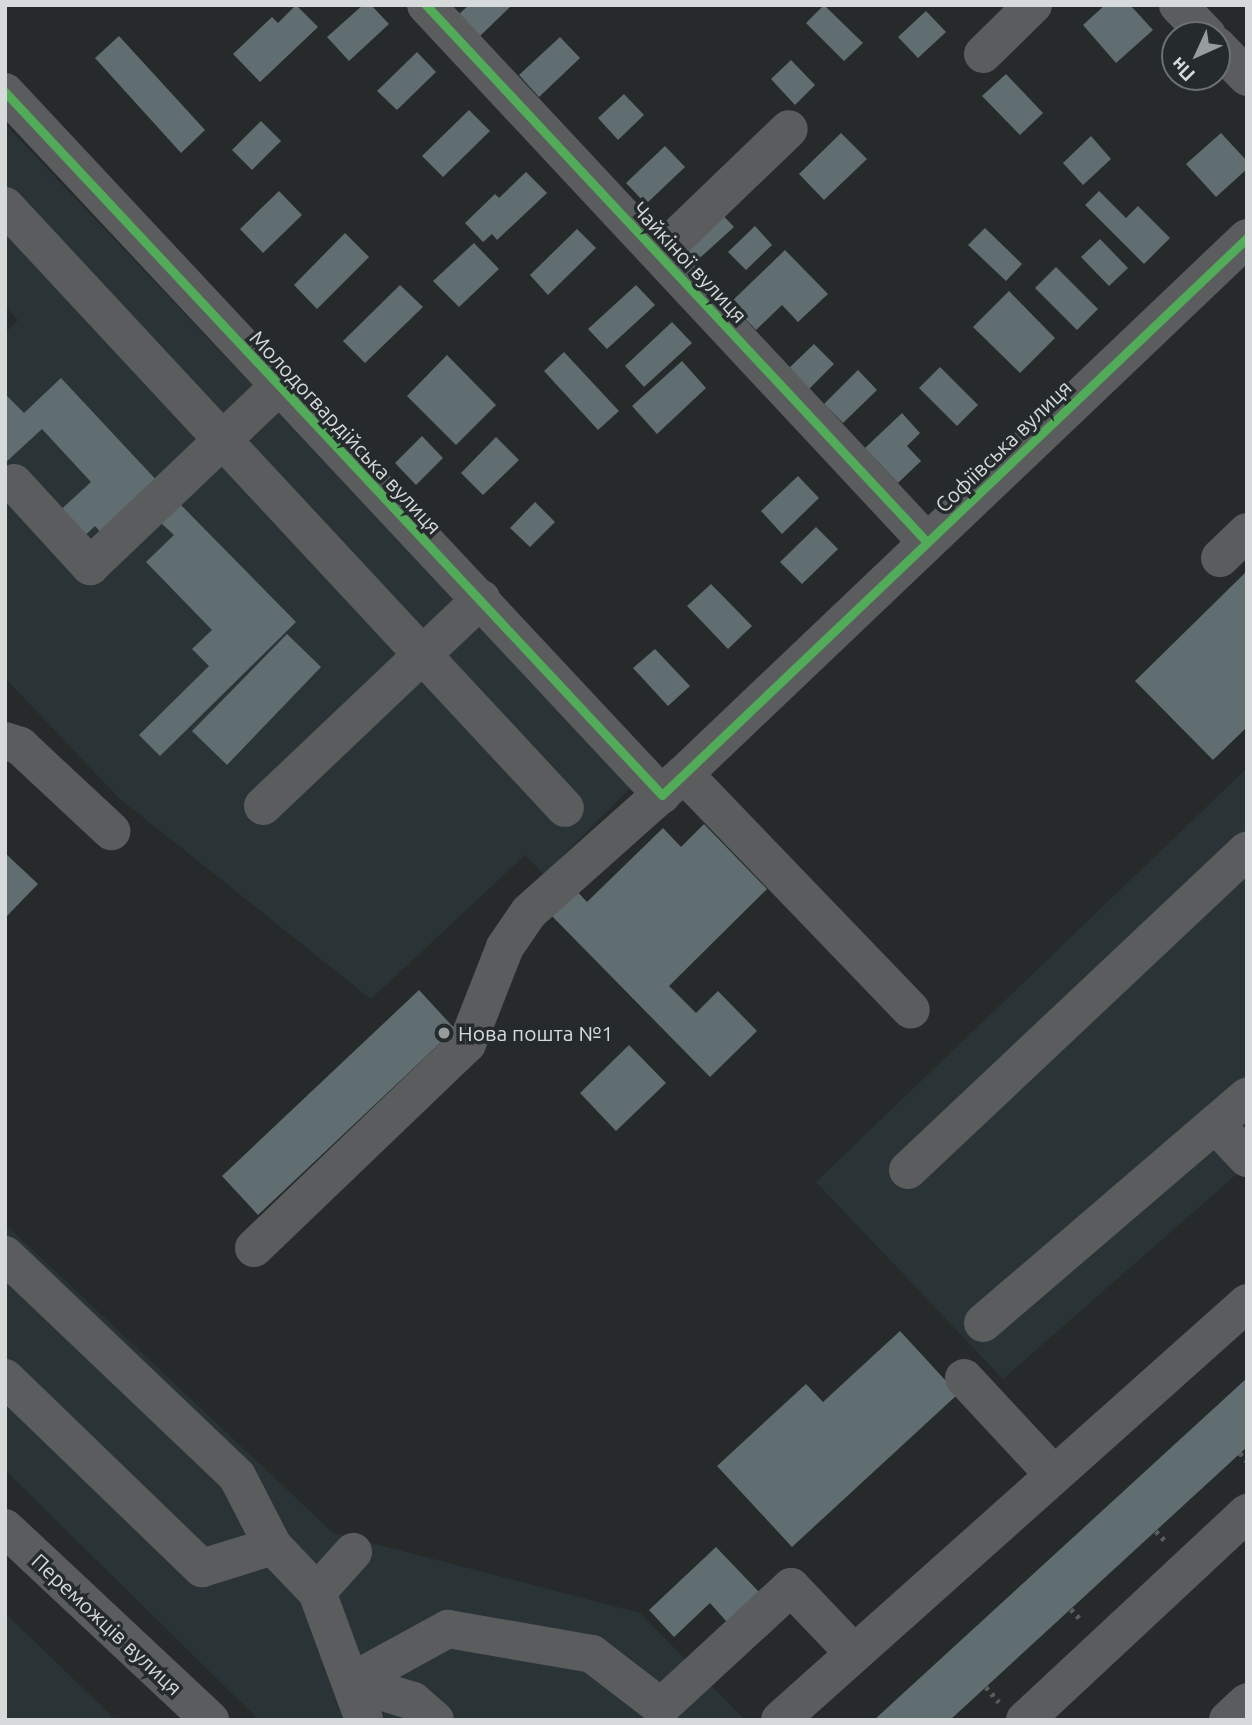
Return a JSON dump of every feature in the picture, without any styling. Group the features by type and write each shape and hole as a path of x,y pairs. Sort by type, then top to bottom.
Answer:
{"street":[{"path":"984,54 1033,5"},
{"path":"1178,5 1193,21"},
{"name":"Чайкіної вулиця","path":"443,11 659,254 927,542"},
{"path":"1231,60 1247,77"},
{"name":"Молодогвардійська вулиця","path":"5,92 481,599 911,1010"},
{"path":"659,254 789,129"},
{"path":"5,206 565,808"},
{"name":"Софіївська вулиця","path":"254,1248 467,1044 505,947 528,912 673,785 1247,238"},
{"path":"14,483 89,566 279,386"},
{"path":"1220,558 1247,532"},
{"path":"262,806 481,599"},
{"path":"5,741 20,746 111,831"},
{"path":"908,1170 1247,850"},
{"path":"984,1323 1247,1097"},
{"path":"1215,1125 1247,1158"},
{"path":"5,1255 237,1476 272,1546 317,1592 365,1720"},
{"path":"780,1720 1247,1303"},
{"path":"5,1378 202,1568 272,1546"},
{"path":"964,1378 1054,1475"},
{"path":"1026,1720 1247,1513"},
{"name":"Переможців вулиця","path":"5,1528 210,1720"},
{"path":"317,1592 353,1552"},
{"path":"351,1682 448,1629 592,1654 660,1707 791,1587 854,1653"},
{"path":"351,1682 413,1701 435,1720"},
{"path":"1228,1720 1247,1702"}],"path":[{"path":"1240,1453 1247,1461"}],"shaded area":[{"path":"5,124 632,786 544,875 525,855 371,999 120,799 5,678 5,333 18,320 5,306"},
{"path":"1247,768 1247,1165 1003,1379 816,1182"},
{"path":"5,1224 333,1533 640,1613 745,1720 259,1720 5,1470"},
{"path":"5,1613 116,1720 5,1720"}],"building":[{"path":"296,5 318,27 260,82 233,54 272,17 278,23"},
{"path":"363,5 371,5 389,24 349,61 327,37"},
{"path":"469,5 512,5 480,36 459,14"},
{"path":"824,5 863,43 844,61 806,23"},
{"path":"1105,5 1130,5 1153,30 1116,63 1083,25"},
{"path":"926,11 946,32 918,58 898,37"},
{"path":"119,36 205,130 181,153 95,58"},
{"path":"560,37 580,58 539,97 519,75"},
{"path":"417,52 436,72 397,110 377,91"},
{"path":"791,60 815,85 795,105 771,79"},
{"path":"1006,74 1043,113 1020,135 982,96"},
{"path":"624,94 644,115 618,140 598,118"},
{"path":"469,110 490,131 443,177 422,156"},
{"path":"261,121 281,141 252,170 232,150"},
{"path":"841,133 867,159 824,200 799,174"},
{"path":"1221,133 1247,161 1247,169 1216,197 1186,164"},
{"path":"1091,136 1111,159 1083,185 1063,163"},
{"path":"665,146 685,167 646,204 626,183"},
{"path":"526,172 547,193 497,240 492,234 483,242 465,223 495,194 499,198"},
{"path":"279,191 302,215 263,253 240,229"},
{"path":"1099,191 1126,218 1138,206 1170,238 1144,264 1085,205"},
{"path":"717,209 734,227 691,266 675,248"},
{"path":"755,226 772,245 746,270 728,252"},
{"path":"985,228 1022,264 1006,281 968,245"},
{"path":"577,229 596,248 548,295 530,275"},
{"path":"345,233 369,257 317,309 294,285"},
{"path":"1100,239 1128,268 1109,286 1081,257"},
{"path":"474,243 499,269 459,307 433,281"},
{"path":"785,250 828,294 798,322 782,305 756,330 730,303"},
{"path":"1056,267 1098,309 1077,330 1035,288"},
{"path":"400,285 423,307 365,363 343,341"},
{"path":"636,285 655,305 607,349 588,329"},
{"path":"1009,291 1055,338 1020,373 973,327"},
{"path":"672,322 692,343 644,387 625,366"},
{"path":"814,344 834,364 806,392 786,371"},
{"path":"564,352 619,411 598,430 544,371"},
{"path":"447,355 496,405 456,445 407,396"},
{"path":"682,361 706,388 657,434 632,406"},
{"path":"940,367 978,405 957,426 919,388"},
{"path":"858,370 877,390 843,423 824,404"},
{"path":"61,378 160,484 104,536 95,526 79,541 55,515 91,482 42,429 5,463 5,394 24,413"},
{"path":"902,413 920,433 907,446 921,461 898,483 865,448"},
{"path":"422,436 443,458 416,485 395,463"},
{"path":"496,437 519,460 483,495 461,473"},
{"path":"798,476 819,498 782,534 761,511"},
{"path":"535,502 555,522 530,547 510,528"},
{"path":"180,504 296,622 160,756 139,735 209,666 192,649 212,630 146,562 174,535 161,523"},
{"path":"816,527 838,549 802,584 780,562"},
{"path":"1247,571 1247,727 1213,760 1135,681"},
{"path":"711,584 752,626 728,649 687,606"},
{"path":"287,634 321,667 227,765 192,731"},
{"path":"655,649 690,686 668,706 633,668"},
{"path":"704,824 767,889 669,986 696,1013 718,991 757,1031 710,1077 548,912 573,887 587,902 663,828 681,847"},
{"path":"5,853 38,884 5,918"},
{"path":"419,990 455,1029 258,1215 222,1176"},
{"path":"629,1045 666,1083 616,1131 580,1093"},
{"path":"900,1331 958,1394 792,1547 717,1466 806,1384 823,1402"},
{"path":"1247,1378 1247,1447 950,1720 874,1720"},
{"path":"716,1547 759,1592 727,1622 710,1603 674,1637 649,1610"}],"cycle path":[{"path":"426,5 927,542"},
{"path":"5,92 662,795 1247,238"}],"place":[{"name":"Нова пошта №1","path":"444,1033"}]}
